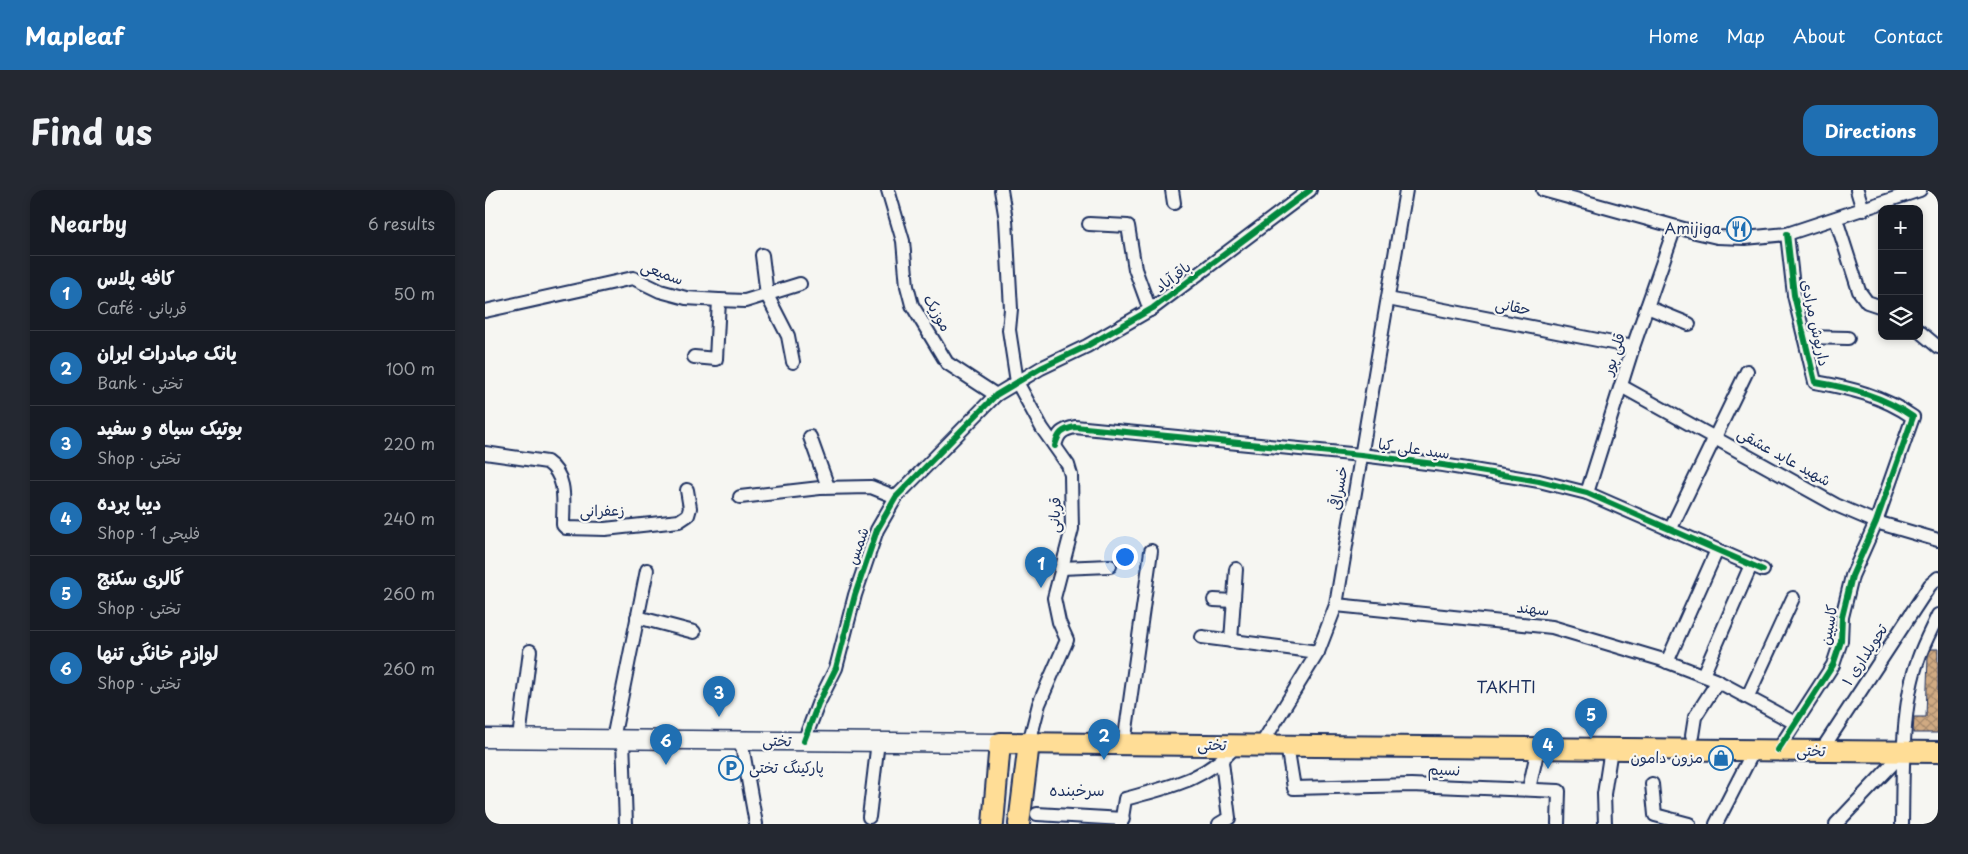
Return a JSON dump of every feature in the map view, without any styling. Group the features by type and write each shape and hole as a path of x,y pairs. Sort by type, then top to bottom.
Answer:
{"main road":[{"name":"تختی","path":"485,738 1938,752"},
{"path":"993,824 1000,743"},
{"path":"1023,791 1029,743"},
{"path":"996,792 1000,783 1009,779 1019,783 1023,791 1028,819"}],"street":[{"name":"موزیک","path":"888,190 903,241 907,286 912,305 947,363 996,395"},
{"path":"1001,190 1007,230 1011,309 1009,330 1017,382"},
{"name":"باقرآباد","path":"996,395 1150,310 1310,190"},
{"name":"خسراقی","path":"1261,745 1318,652 1336,605 1405,190"},
{"path":"1543,190 1717,237 1771,237 1787,234 1920,190"},
{"path":"1857,190 1863,210"},
{"path":"1836,219 1859,291 1867,302 1878,306"},
{"path":"1089,224 1124,224 1128,226 1135,269 1150,310"},
{"name":"قلی پور","path":"1587,493 1633,347 1675,227"},
{"name":"داریوش مرادی","path":"1787,234 1794,296 1815,382 1851,388 1893,403 1913,417 1876,522"},
{"path":"762,255 767,294 788,336 793,362"},
{"name":"سمیعی","path":"485,311 633,278 660,292 677,296 745,301 800,284"},
{"name":"حقانی","path":"1388,299 1633,347"},
{"path":"694,357 717,359 719,300"},
{"path":"1647,307 1689,324"},
{"path":"1923,334 1938,347"},
{"path":"1804,337 1849,338"},
{"path":"1671,528 1747,371"},
{"name":"قربانی","path":"1017,382 1043,428 1068,465 1073,498 1071,536 1054,598 1059,622 1067,640 1039,704 1029,743"},
{"name":"شهید عابد عشقی","path":"1621,386 1836,505 1876,522 1938,540"},
{"name":"شمس","path":"804,741 818,704 836,668 855,595 877,530 896,497 996,395"},
{"name":"سید علی کیا","path":"1055,446 1057,436 1063,430 1075,427 1361,454 1539,481 1587,493 1671,528 1763,570"},
{"path":"810,438 828,488"},
{"name":"زعفرانی","path":"485,453 547,462 552,466 562,480 563,524 566,528 605,529 679,521 687,516 690,508 687,490"},
{"path":"740,497 828,488 871,487 896,497"},
{"name":"کاسپین","path":"1778,750 1833,665 1841,641 1842,618 1852,576 1876,522"},
{"path":"1667,662 1717,550"},
{"path":"1124,744 1151,551"},
{"path":"1703,675 1751,565"},
{"path":"1061,568 1110,566"},
{"path":"1231,641 1236,569"},
{"path":"626,824 618,739 637,617 647,570"},
{"name":"تحویلداری ۱","path":"1821,751 1930,585 1938,578"},
{"path":"1748,696 1793,598"},
{"path":"1214,600 1234,601"},
{"name":"سهند","path":"1336,605 1552,627 1703,675 1748,696 1795,723"},
{"path":"1902,824 1904,752 1910,695 1917,662 1938,615"},
{"path":"637,617 694,632"},
{"path":"1202,637 1318,652"},
{"path":"519,738 530,651"},
{"path":"1692,736 1695,717 1718,681"},
{"path":"741,740 756,824"},
{"path":"869,817 878,742"},
{"path":"1028,819 1122,822 1125,798 1180,783 1208,772 1221,762 1237,745"},
{"name":"نسیم","path":"1287,746 1294,788 1411,785 1559,791 1558,824"},
{"path":"1529,789 1538,748"},
{"path":"1605,824 1604,794 1611,749"},
{"path":"1716,824 1753,750"},
{"path":"1836,824 1904,752"},
{"path":"1219,824 1229,818 1221,762"},
{"path":"1652,784 1655,815 1689,824"}],"building":[{"path":"1931,649 1938,649 1938,733 1913,733 1914,717 1926,717 1928,656"}],"cycle path":[{"path":"804,741 818,704 836,668 855,595 877,530 896,497 996,395 1041,368 1087,346 1153,308 1310,190"},
{"path":"1778,750 1833,665 1841,641 1842,617 1852,576 1876,522 1913,417 1878,398 1841,387 1815,382 1794,295 1787,234"},
{"path":"1055,446 1061,433 1075,427 1361,455 1443,465 1539,481 1587,493 1763,570"}],"place":[{"name":"Amijiga","path":"1739,229"},
{"name":"کافه پلاس","path":"1041,588"},
{"name":"بوتیک سیاه و سفید","path":"719,717"},
{"name":"گالری سکنج","path":"1591,739"},
{"name":"مزون دامون","path":"1721,758"},
{"name":"یانک صادرات ایران","path":"1104,760"},
{"name":"لوازم خانگی تنها","path":"666,765"},
{"name":"پارکینگ تختی","path":"731,768"},
{"name":"دیبا پرده","path":"1548,769"}],"district":[{"name":"TAKHTI","path":"1506,687"},
{"name":"سرخبنده","path":"1077,790"}]}
